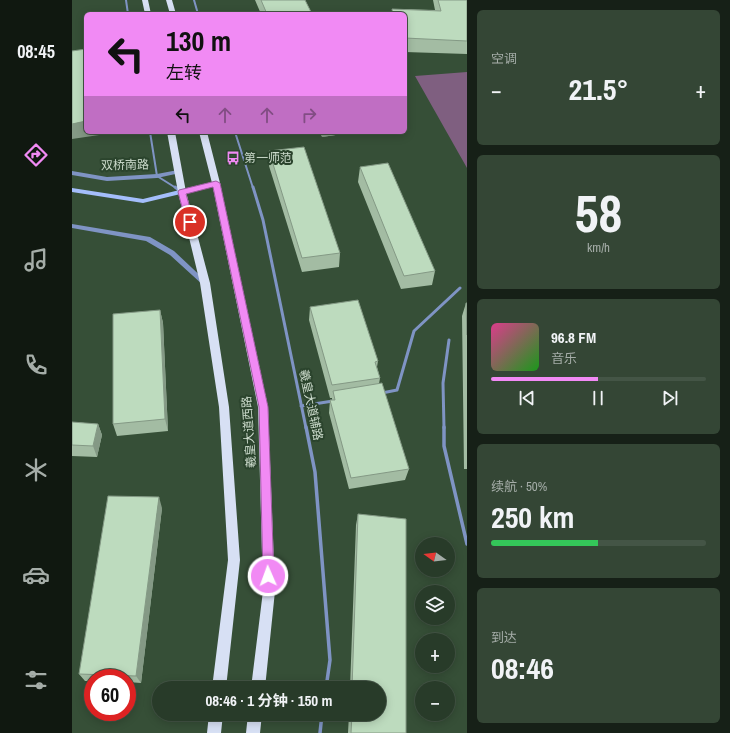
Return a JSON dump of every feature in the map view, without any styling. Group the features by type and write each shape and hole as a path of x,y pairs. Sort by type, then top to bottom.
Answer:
{"main road":[{"path":"145,0 148,12"},
{"path":"169,0 172,12"},
{"name":"羲皇大道西路","path":"171,134 182,192 205,283 224,407 234,560 220,681"},
{"name":"羲皇大道西路","path":"204,134 216,183 263,407 269,591 259,681"},
{"path":"72,190 143,201 216,183"},
{"path":"214,733 215,721"},
{"path":"253,733 254,721"}],"street":[{"name":"双桥南路","path":"72,173 107,179 157,176 178,172"},
{"path":"72,226 148,239 172,254 205,283"}],"lane":[{"path":"126,0 128,12"},
{"path":"194,0 197,12"},
{"path":"150,134 157,176 182,192"},
{"name":"羲皇大道辅路","path":"236,134 263,220 315,472 330,660 327,681"},
{"path":"375,394 397,390 414,330 460,288"},
{"path":"449,340 443,383 444,446 467,544"},
{"path":"301,406 338,400"},
{"path":"320,733 321,721"}],"shaded area":[{"path":"467,72 467,168 415,76"}],"building":[{"path":"261,0 305,0 311,12 266,12"},
{"path":"438,0 467,0 467,41 407,38 407,12 393,12 392,9 441,11"},
{"path":"84,49 84,121 72,124 72,51"},
{"path":"304,147 340,253 302,258 269,151"},
{"path":"388,163 435,271 404,276 360,167"},
{"path":"358,300 378,361 375,362 380,378 332,385 310,307"},
{"path":"466,303 467,303 467,335"},
{"path":"160,310 165,419 113,424 113,314"},
{"path":"382,383 409,469 351,478 330,400 335,400 333,391"},
{"path":"72,422 98,424 93,446 72,445"},
{"path":"108,496 159,497 136,676 136,669 84,669 84,674 79,674"},
{"path":"358,514 406,519 406,733 351,733 352,721 386,721 386,681 352,681"}],"place":[{"name":"第一师范","path":"233,158"}],"route":[{"path":"190,222 182,192 216,183 263,407 268,576"}]}
